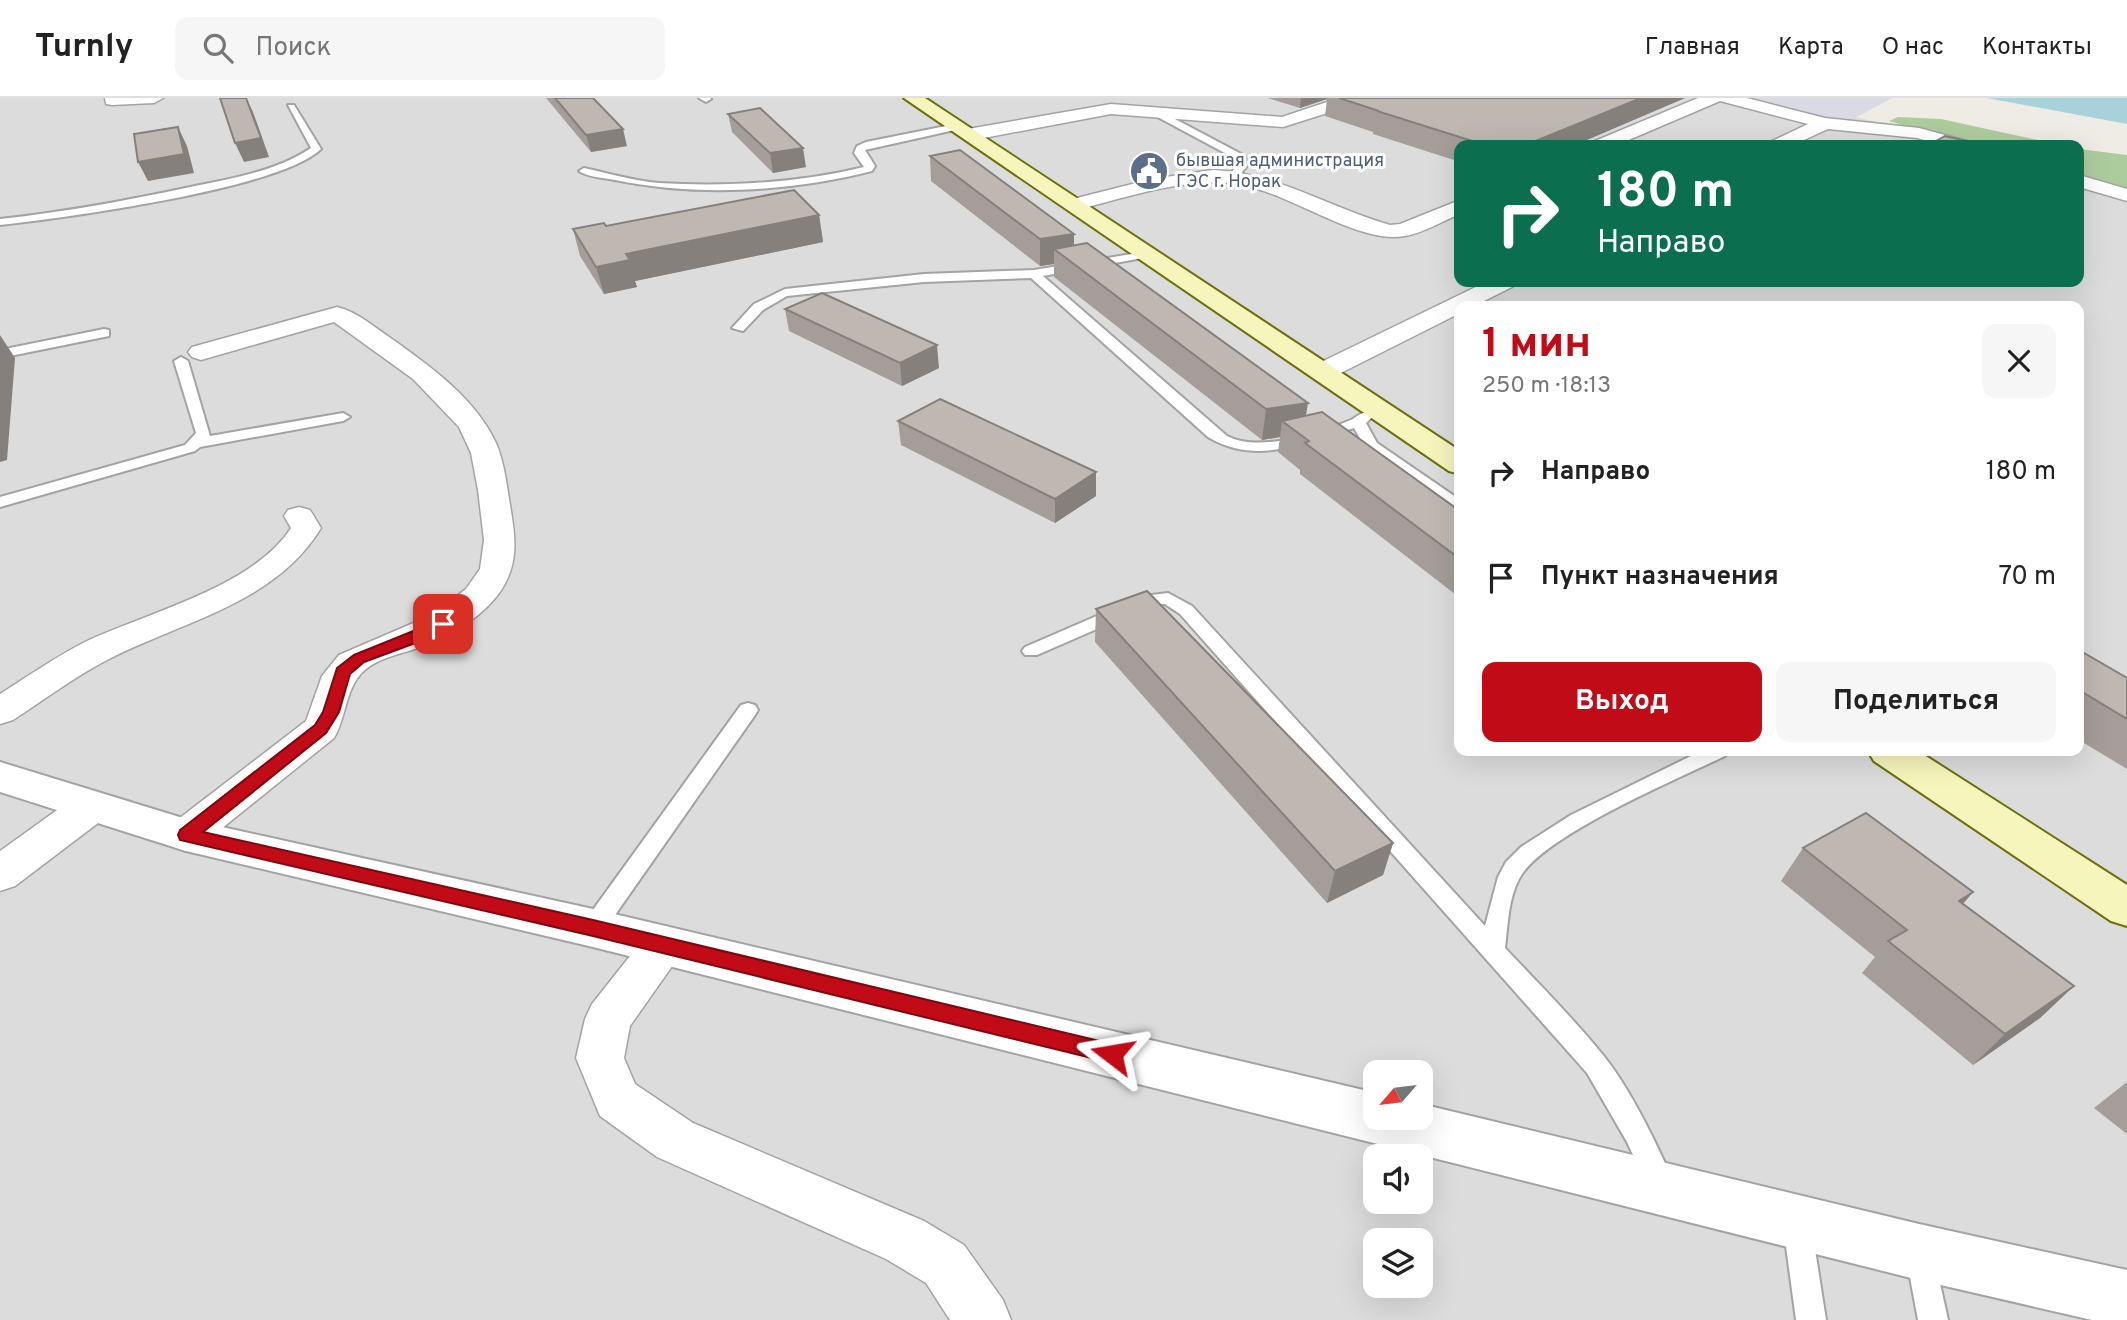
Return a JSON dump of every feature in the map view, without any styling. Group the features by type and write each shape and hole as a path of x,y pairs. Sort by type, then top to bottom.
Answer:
{"main road":[{"path":"913,98 1322,372 1367,415 1454,462"},
{"path":"1896,756 2127,908"}],"street":[{"path":"111,100 154,98"},
{"path":"962,131 1113,104 1156,112 1272,123 1356,98"},
{"path":"1614,140 1713,98"},
{"path":"1726,98 1825,123 1919,133 1943,140"},
{"path":"1789,140 1825,123"},
{"path":"1072,205 1194,178 1232,177 1272,188 1389,231 1404,230 1454,209"},
{"path":"2084,182 2127,195"},
{"path":"1466,301 1494,287"},
{"path":"1322,372 1454,307"},
{"path":"186,835 321,729 331,712 343,671 359,658 443,624 480,595 498,571 501,545 481,443 457,407 409,365 346,318 337,314 326,315 191,357"},
{"path":"0,711 95,651 215,598 274,564 302,539 306,528 299,516"},
{"path":"0,777 186,835 593,928 1363,1115"},
{"path":"0,874 92,806"},
{"path":"665,946 608,1020 600,1058 617,1100 676,1140 905,1240 945,1264 983,1320"},
{"path":"1427,1130 1919,1252 2127,1299"}],"lane":[{"path":"0,222 61,215 250,177 299,163 316,149 292,107"},
{"path":"1156,112 1241,158 1242,166 1232,177"},
{"path":"584,171 657,186 741,186 828,177 868,169 870,166 859,153 860,148 869,144 962,131"},
{"path":"738,328 750,313 769,299 785,293 924,278 1034,274 1144,255"},
{"path":"1034,274 1213,434 1236,446 1255,449 1283,443 1367,415 1371,446 1454,504"},
{"path":"0,354 104,333"},
{"path":"0,502 190,448 204,434 191,357"},
{"path":"195,443 343,417"},
{"path":"1031,652 1149,600 1168,598 1185,611 1596,1065 1636,1133 1662,1187"},
{"path":"593,928 748,710"},
{"path":"1493,950 1501,895 1515,867 1553,836 1708,756"},
{"path":"1796,1221 1811,1320"},
{"path":"1919,1252 1933,1320"}],"shaded area":[{"path":"0,98 1772,98 1903,128 1983,140 1454,140 1454,287 2084,287 2084,156 2127,162 2127,1320 0,1320"},
{"path":"1736,98 1892,98 1844,124"}],"green space":[{"path":"1898,117 1941,119 2038,140 1955,140 1889,121"},
{"path":"2084,150 2127,155 2127,192 2084,179"}],"water":[{"path":"1987,98 2127,98 2127,124"}],"building":[{"path":"220,98 246,98 261,138 235,143"},
{"path":"555,98 593,98 623,129 586,135"},
{"path":"1339,98 1641,98 1538,140 1469,140"},
{"path":"760,108 803,148 770,153 728,114"},
{"path":"178,127 184,154 138,162 134,134"},
{"path":"1945,136 1962,140 1938,140"},
{"path":"960,150 1074,234 1040,239 930,156"},
{"path":"794,190 819,215 626,254 630,260 596,267 573,229 604,223 606,226"},
{"path":"1087,243 1308,403 1266,409 1054,249"},
{"path":"822,293 937,345 900,363 785,309"},
{"path":"940,399 1096,472 1055,499 898,421"},
{"path":"1322,412 1454,507 1454,555 1305,443 1309,441 1282,421"},
{"path":"1147,591 1393,843 1335,871 1096,609"},
{"path":"2084,653 2127,678 2127,719 2084,693"},
{"path":"1866,813 1973,892 1959,901 2074,986 2005,1034 1888,941 1907,930 1803,848"}],"place":[{"name":"бывшая администрация ГЭС г. Норак","path":"1149,171"}],"route":[{"path":"443,624 359,658 343,671 334,692 331,712 321,729 186,835 593,928 1112,1054"}]}
